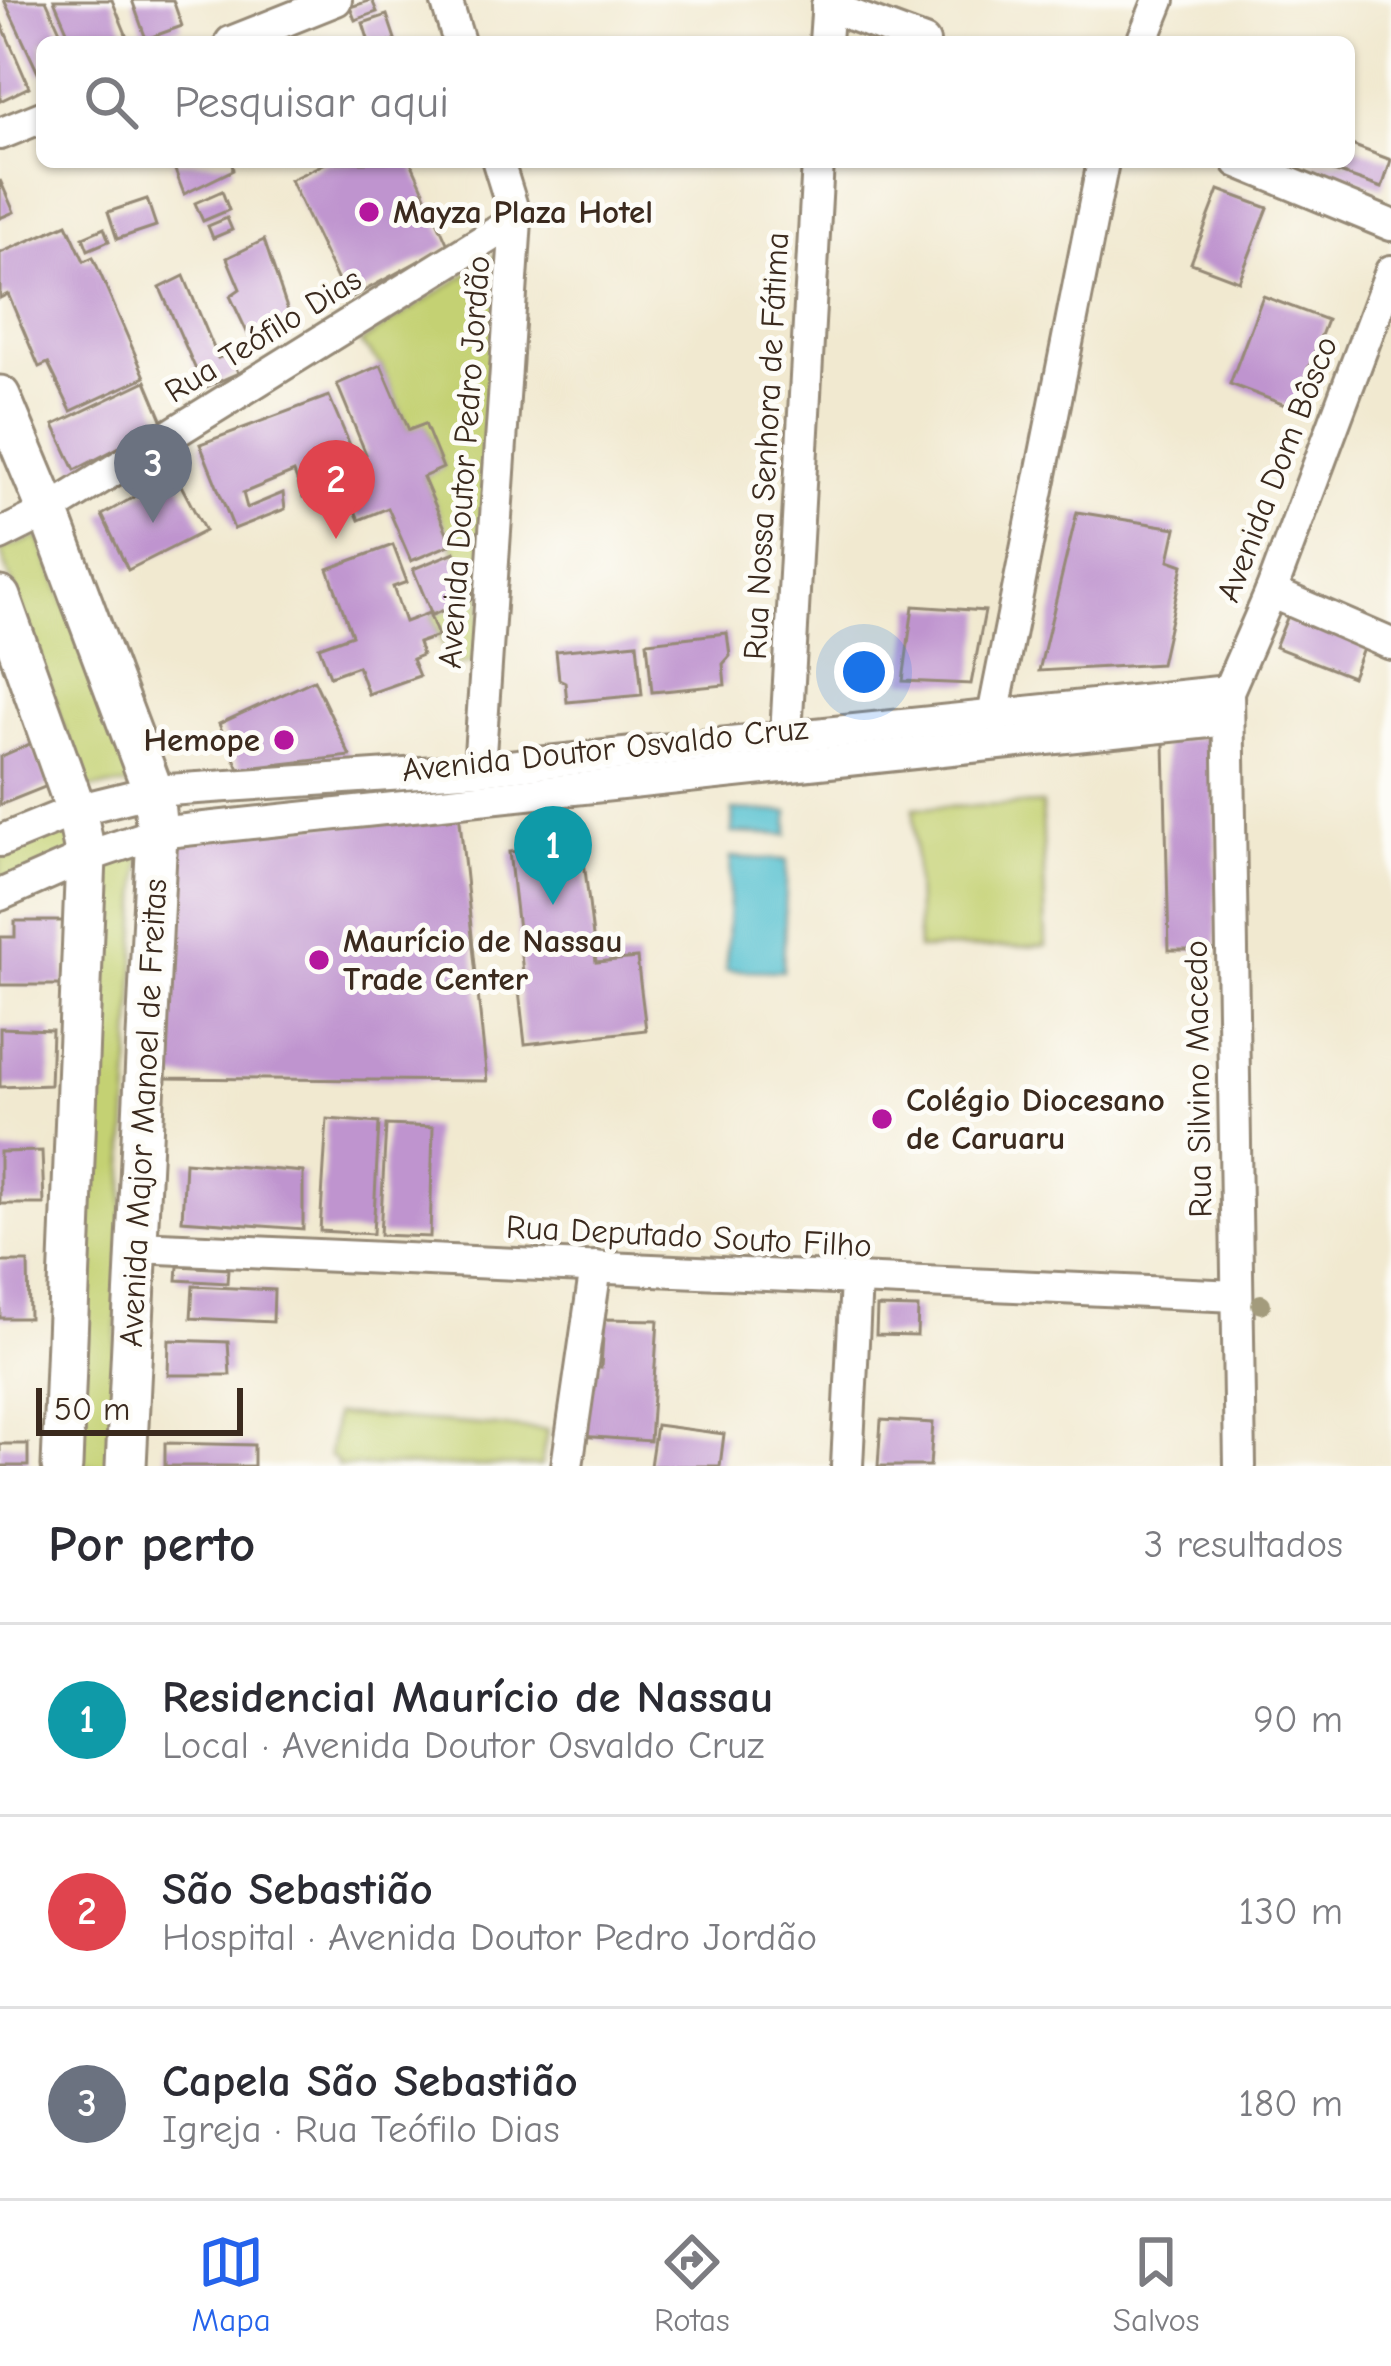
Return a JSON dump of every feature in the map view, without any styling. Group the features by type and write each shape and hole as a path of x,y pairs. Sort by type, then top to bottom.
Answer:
{"main road":[{"name":"Avenida Major Manoel de Freitas","path":"0,396 154,791 157,833 126,1466"},
{"name":"Avenida Major Manoel de Freitas","path":"0,597 76,809 86,857 62,1466"}],"street":[{"path":"246,36 336,0"},
{"path":"446,0 457,36"},
{"path":"1144,36 1159,0"},
{"path":"825,36 827,3 909,36"},
{"path":"0,134 36,119"},
{"name":"Avenida Doutor Pedro Jordão","path":"479,769 516,220 500,168"},
{"name":"Rua Nossa Senhora de Fátima","path":"786,735 818,168"},
{"path":"993,716 1102,168"},
{"path":"1253,168 1391,224"},
{"name":"Rua Teófilo Dias","path":"0,536 48,511 516,220"},
{"name":"Avenida Dom Bôsco","path":"1228,706 1391,271"},
{"path":"1271,592 1391,644"},
{"name":"Avenida Doutor Osvaldo Cruz","path":"0,841 76,809 154,791 479,769 993,716 1228,706"},
{"name":"Avenida Doutor Osvaldo Cruz","path":"0,895 86,857 157,833 1228,706"},
{"name":"Rua Silvino Macedo","path":"1228,706 1240,1466"},
{"name":"Rua Deputado Souto Filho","path":"137,1247 1237,1296"},
{"path":"567,1466 596,1268"},
{"path":"847,1466 856,1280"}],"green space":[{"path":"507,248 478,661 451,666 432,615 474,597 423,477 443,467 425,425 409,430 381,365 360,343"},
{"path":"39,537 136,785 86,788 0,550"},
{"path":"1042,804 1046,946 918,949 914,808"},
{"path":"72,819 76,852 0,886 0,850"},
{"path":"141,845 110,1466 74,1466 98,862"},
{"path":"335,1414 547,1430 541,1466 337,1466 329,1456"}],"water":[{"path":"733,810 788,812 788,835 732,833"},
{"path":"731,857 787,860 783,971 726,970"}],"building":[{"path":"4,0 46,0 62,36 36,36 36,69"},
{"path":"54,0 112,0 127,36 69,36"},
{"path":"132,0 173,0 182,26 145,36"},
{"path":"372,0 377,12 355,20 350,7"},
{"path":"387,15 394,36 367,36 363,23"},
{"path":"0,20 29,87 0,101"},
{"path":"1355,146 1391,160 1382,188 1325,168 1355,168"},
{"path":"174,168 233,168 233,170 184,194"},
{"name":"Mayza Plaza Hotel","path":"315,168 414,168 448,245 347,300 290,180"},
{"path":"0,180 14,212 0,218"},
{"path":"1219,190 1268,208 1239,281 1191,263"},
{"path":"222,191 229,210 203,221 195,203"},
{"path":"147,199 156,226 117,239 108,212"},
{"path":"227,218 232,230 213,238 208,226"},
{"path":"67,224 84,261 93,257 145,377 71,411 48,363 39,367 8,294 0,298 0,253"},
{"path":"104,228 109,241 88,250 83,237"},
{"path":"264,240 293,326 254,347 230,296 240,289 227,258"},
{"path":"184,276 218,358 231,353 238,373 204,388 160,288"},
{"path":"1263,296 1327,320 1293,408 1230,384"},
{"path":"381,365 409,430 425,424 443,468 423,477 452,544 411,561 388,508 359,520 337,467 366,454 337,384"},
{"path":"146,381 164,424 75,470 54,425"},
{"path":"329,396 350,445 332,455 339,482 303,497 294,472 243,493 247,508 283,493 285,509 234,529 200,444"},
{"path":"175,474 205,531 128,570 102,515"},
{"path":"1077,512 1176,528 1169,560 1183,565 1161,664 1039,671"},
{"path":"393,545 407,582 393,587 405,622 429,613 438,636 418,643 422,655 412,659 419,676 368,694 358,666 330,676 319,647 352,635 328,569"},
{"path":"455,552 474,598 432,615 413,569"},
{"path":"913,606 985,611 971,684 903,681"},
{"path":"1290,611 1366,641 1352,677 1275,647"},
{"path":"727,633 730,656 723,664 725,685 652,692 647,642"},
{"path":"637,643 642,695 567,702 556,651"},
{"name":"Hemope","path":"314,680 350,756 239,769 219,724"},
{"path":"1214,736 1217,950 1169,950 1164,743"},
{"path":"32,743 50,785 0,805 0,757"},
{"name":"Maurício de Nassau Trade Center","path":"459,811 487,1081 160,1078 167,841"},
{"path":"582,844 596,962 637,958 646,1030 525,1044 517,973 523,972 509,852"},
{"path":"15,921 64,921 64,985 0,985 0,937 15,937"},
{"path":"0,1028 52,1030 50,1085 0,1087"},
{"path":"327,1119 379,1123 373,1234 320,1231"},
{"path":"386,1125 433,1127 430,1237 380,1235"},
{"path":"42,1151 44,1204 0,1204 0,1152"},
{"path":"185,1162 303,1172 303,1229 182,1220"},
{"path":"0,1262 28,1262 29,1318 0,1318"},
{"path":"178,1266 228,1269 227,1283 177,1280"},
{"path":"193,1286 274,1290 273,1322 191,1318"},
{"path":"877,1307 918,1308 917,1336 876,1335"},
{"path":"604,1319 658,1320 650,1441 580,1436 590,1367 601,1368"},
{"path":"169,1340 228,1342 230,1375 168,1375"},
{"path":"881,1420 933,1423 930,1466 878,1466"},
{"path":"656,1425 724,1434 720,1466 650,1466"},
{"path":"165,1443 254,1445 254,1466 165,1466"},
{"path":"0,1444 28,1444 28,1466 0,1466"}],"place":[{"name":"Mayza Plaza Hotel","path":"369,212"},
{"name":"Capela São Sebastião","path":"153,523"},
{"name":"São Sebastião","path":"336,539"},
{"name":"Hemope","path":"284,740"},
{"name":"Residencial Maurício de Nassau","path":"553,905"},
{"name":"Maurício de Nassau Trade Center","path":"319,960"},
{"name":"Colégio Diocesano de Caruaru","path":"882,1119"}]}
